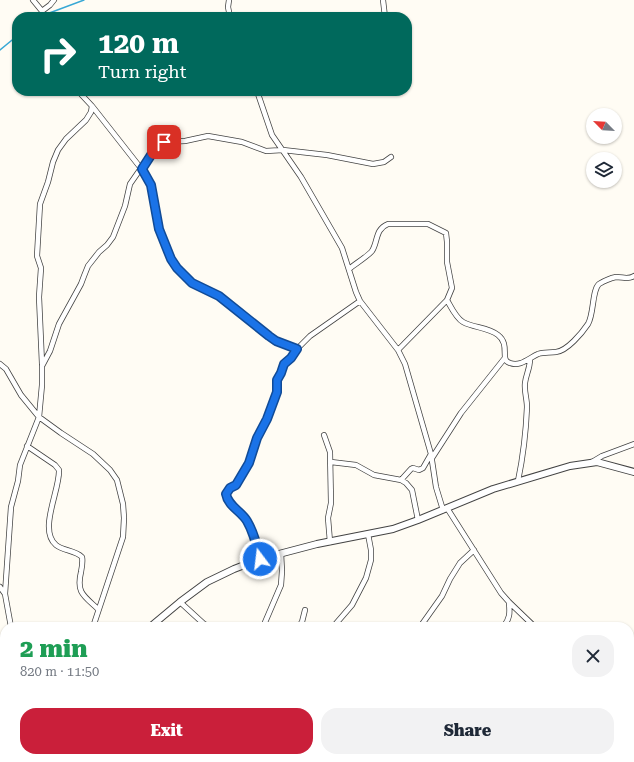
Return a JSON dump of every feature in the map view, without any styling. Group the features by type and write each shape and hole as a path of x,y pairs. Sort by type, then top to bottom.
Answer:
{"street":[{"path":"33,0 42,11 50,6 54,0"},
{"path":"229,0 230,12"},
{"path":"383,0 384,12"},
{"path":"83,96 142,169 151,185 159,229 171,259 177,268 192,283 219,296 276,341 297,349"},
{"path":"259,96 272,135 301,177 342,248 360,301 398,350 405,364 431,456 436,487 445,509 509,602 530,622"},
{"path":"10,622 4,594 12,499 18,481 20,465 39,416 42,385 39,297 41,268 37,256 40,204 58,150 66,139 86,120 91,112 92,106"},
{"path":"42,366 50,351 59,324 81,284 84,274 94,259 110,243 113,237 125,206 130,184 153,152 164,142 185,141 204,136 242,142 266,151 283,150 327,155 373,164 384,162 392,157"},
{"path":"349,269 371,252 383,226 388,224 428,224 446,233 447,262 452,288 447,300 398,350"},
{"path":"504,359 506,362 513,364 530,359 542,353 561,351 582,333 592,317 595,291 598,285 612,278 630,278 634,276"},
{"path":"401,480 411,469 422,469 461,413 504,359 505,345 497,334 462,321 447,300"},
{"path":"260,559 254,536 247,521 229,502 226,494 230,488 236,485 249,463 257,438 267,419 277,392 277,380 284,364 291,358 297,349 320,329 360,301"},
{"path":"518,481 523,456 527,407 524,384 530,367 530,359"},
{"path":"0,364 6,369 21,395 39,416 61,433 99,458 117,480 121,492 124,518 123,537 94,622"},
{"path":"324,435 330,449 331,462 331,510 328,518 330,542"},
{"path":"156,622 207,582 260,559 393,528 418,520 494,489 518,481 591,462 602,456 634,444"},
{"path":"27,446 55,465 59,470 58,484 49,521 50,532 57,546 82,557 78,584 79,589 98,609"},
{"path":"331,462 356,465 374,475 401,480 406,483 412,490 418,520"},
{"path":"591,462 601,463 634,472"},
{"path":"337,622 352,605 366,578 371,560 368,534"},
{"path":"424,622 442,596 460,563 474,550"},
{"path":"265,622 281,586 281,553"},
{"path":"0,587 4,594"},
{"path":"180,602 204,622"},
{"path":"506,622 509,616 509,602"},
{"path":"302,622 305,610"}],"waterway":[{"path":"52,12 84,0"},
{"path":"0,50 12,40"}],"route":[{"path":"164,142 153,152 142,169 151,185 159,229 171,259 188,281 219,296 242,316 276,341 297,349 291,358 284,364 283,370 277,380 277,392 265,424 257,438 249,463 236,485 230,488 226,494 229,502 245,517 254,536 260,559"}]}
